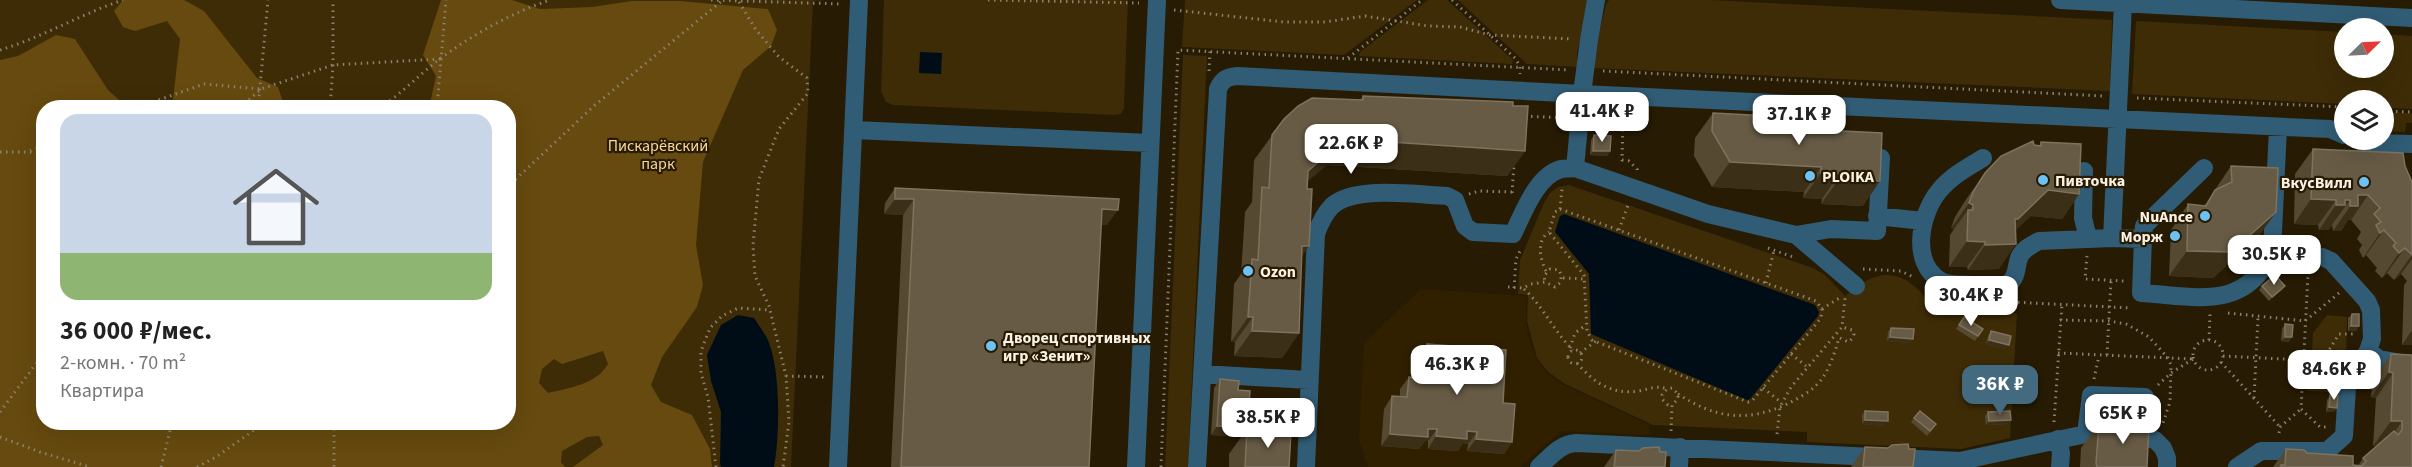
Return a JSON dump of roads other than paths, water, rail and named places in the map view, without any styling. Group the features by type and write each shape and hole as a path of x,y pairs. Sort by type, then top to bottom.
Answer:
{"street":[{"path":"838,467 859,0"},
{"path":"1575,168 1584,70 1596,0"},
{"path":"2060,0 2412,18"},
{"path":"1136,467 1157,2"},
{"path":"2112,238 2123,3"},
{"path":"1197,467 1218,89 1228,76 2334,131"},
{"path":"2204,168 2144,226 2141,293 2220,297 2247,287 2265,267 2272,252 2278,128"},
{"path":"854,130 1150,143"},
{"path":"2394,144 2412,144"},
{"path":"1306,467 1317,234 1322,218 1334,204 1348,196 1365,194 1447,196 1455,200 1466,226 1473,232 1513,234 1532,195 1543,181 1559,169 1575,168 1708,214 1796,235 1831,229 1877,231 1881,156"},
{"path":"1983,158 1958,173 1940,190 1930,204 1923,221 1921,247 1925,260 1931,274 1943,282 1999,286 2008,284 2015,277 2019,256 2028,246 2039,241 2088,238 2143,239"},
{"path":"2084,171 2083,218 2088,238"},
{"path":"1877,216 1923,221"},
{"path":"1796,235 1852,283"},
{"path":"2237,467 2261,451 2276,449 2327,451 2344,436 2347,388 2365,357 2372,339 2371,310 2367,301 2345,291 2331,261 2322,257 2272,252"},
{"path":"2365,357 2412,364"},
{"path":"1202,374 1309,380"},
{"path":"2086,434 2091,395 2145,397"},
{"path":"1541,466 1567,443 1774,452 1807,460 1931,463 1960,461 2086,434 2144,437 2155,440 2163,448 2167,458 2167,467"},
{"path":"2058,439 2061,453 2060,467"},
{"path":"1675,447 1679,467"}],"place":[{"name":"PLOIKA","path":"1810,176"},
{"name":"Пивточка","path":"2043,180"},
{"name":"ВкусВилл","path":"2364,182"},
{"name":"NuAnce","path":"2205,216"},
{"name":"Морж","path":"2175,236"},
{"name":"Ozon","path":"1248,271"},
{"name":"Дворец спортивных игр «Зенит»","path":"991,346"}],"park label":[{"name":"Пискарёвский парк","path":"658,154"}]}
